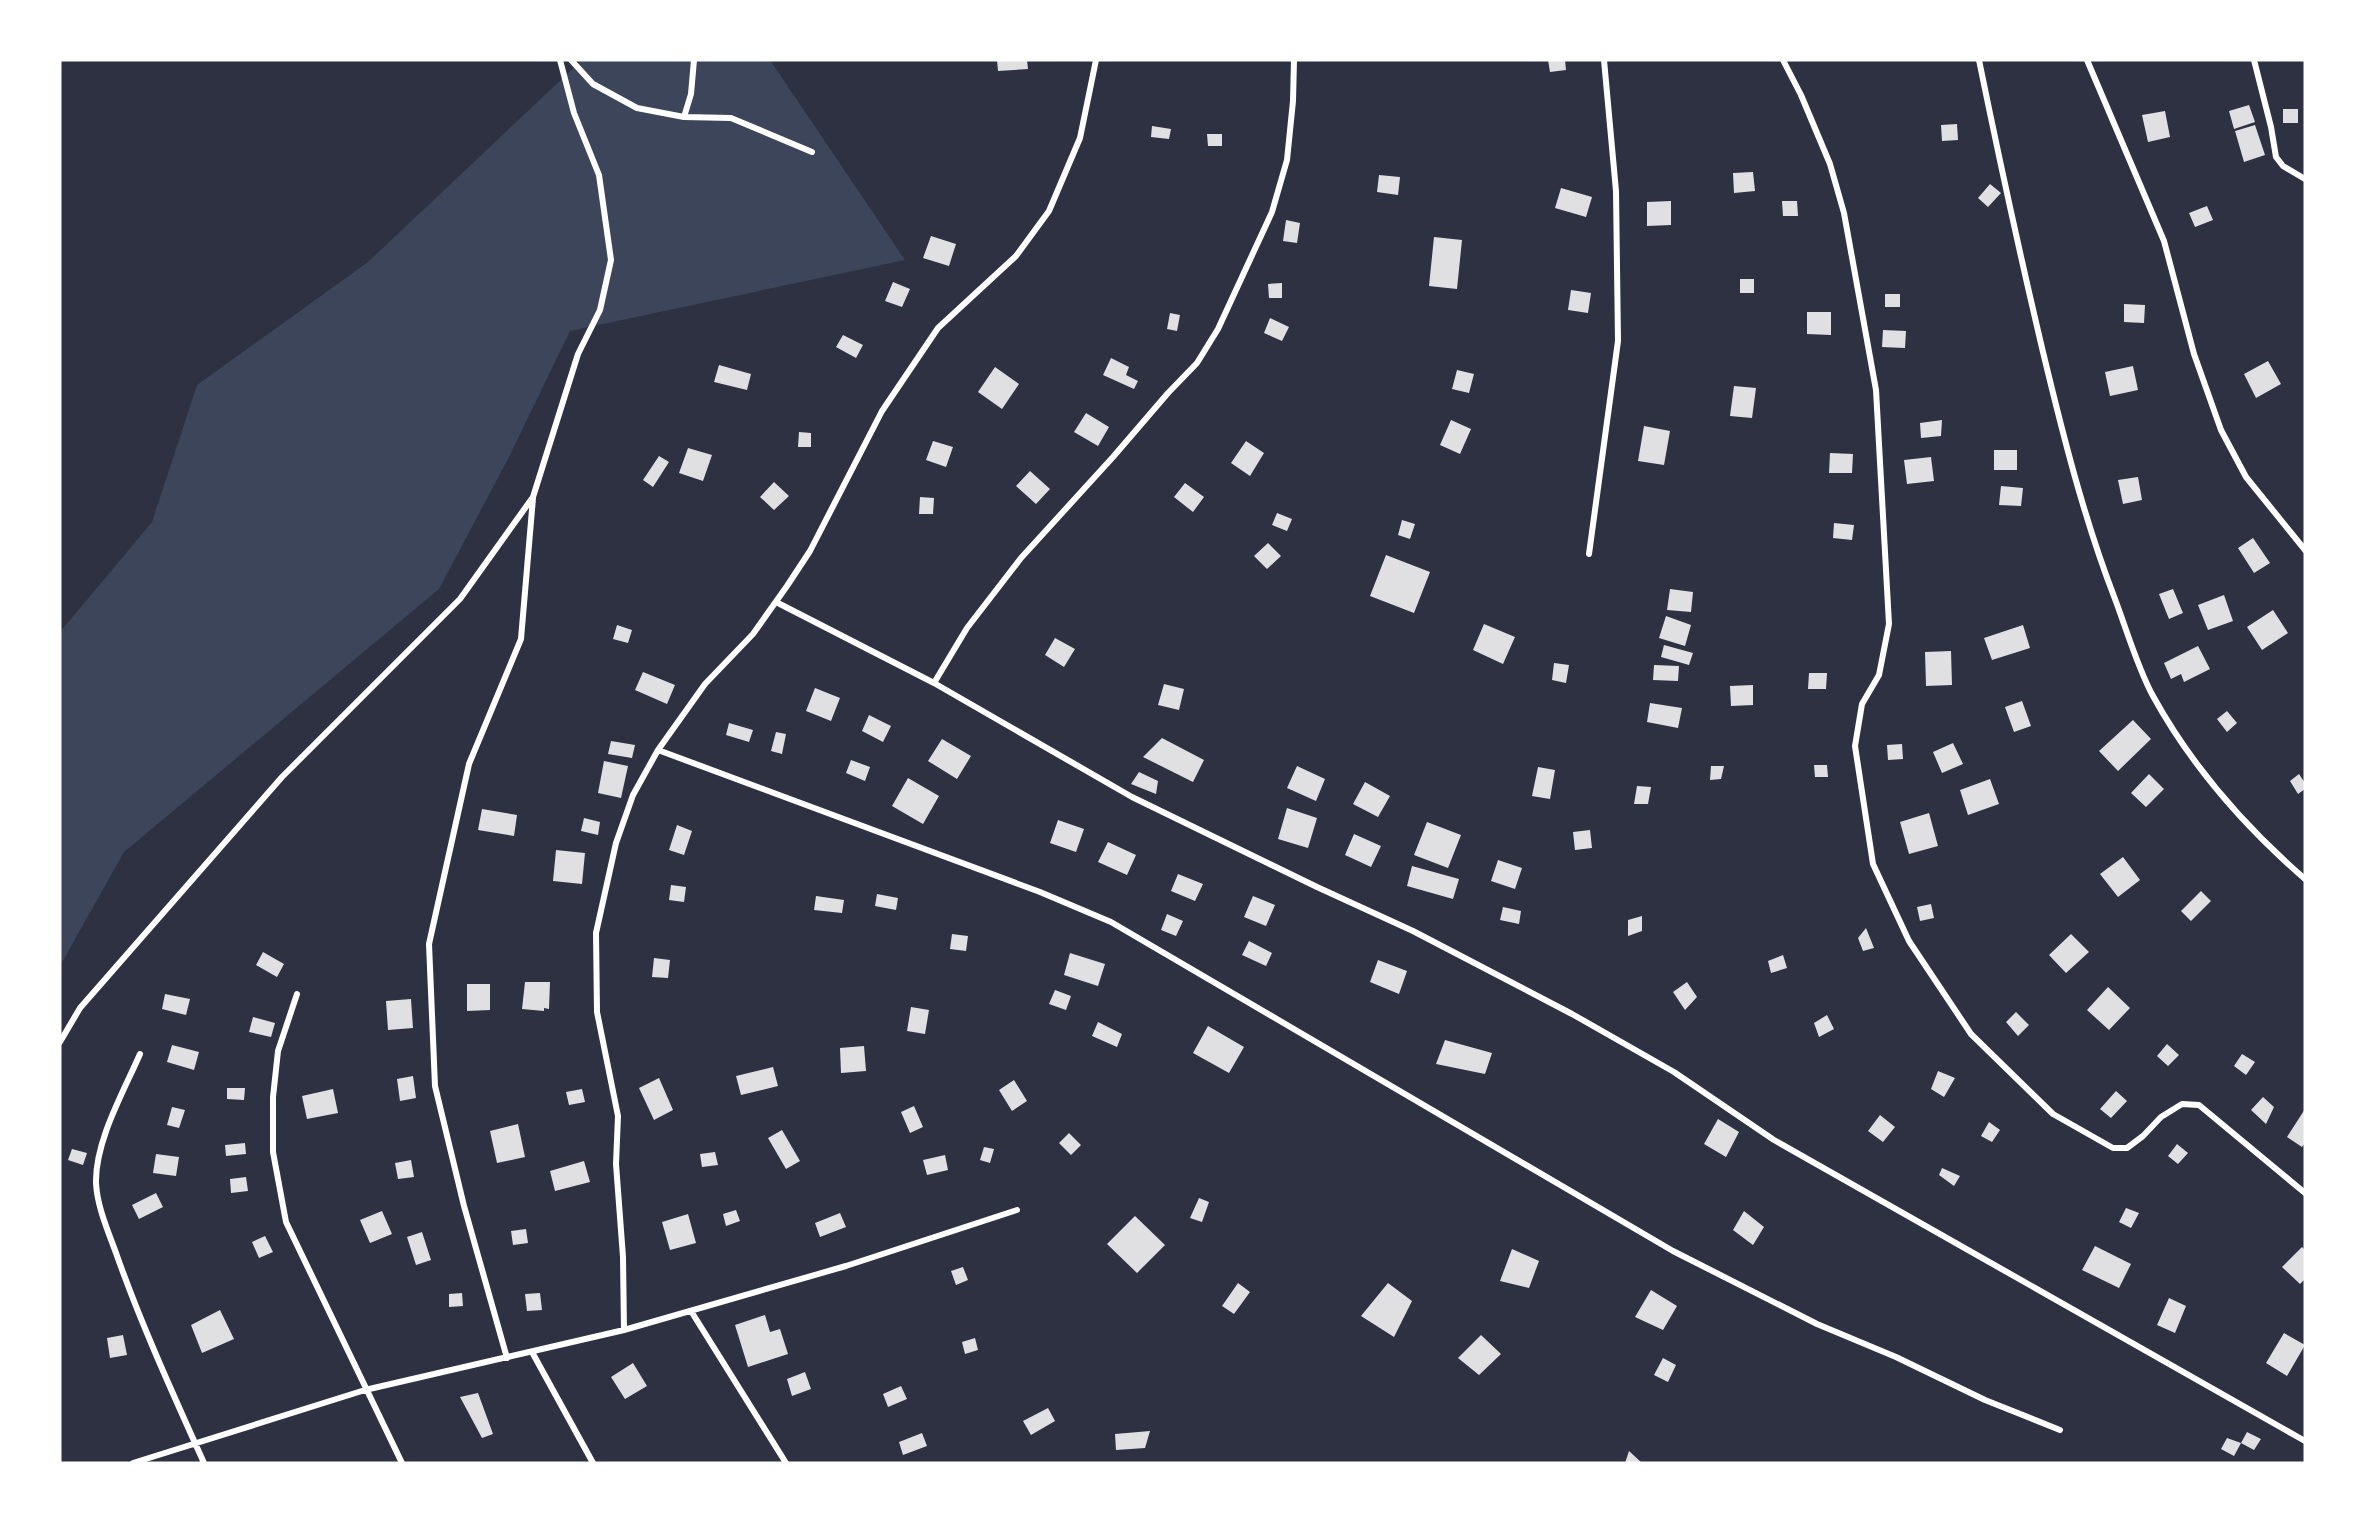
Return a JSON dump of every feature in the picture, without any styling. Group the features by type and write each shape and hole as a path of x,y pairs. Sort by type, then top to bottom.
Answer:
{"street":[{"path":"507,1358 464,1206 435,1086 429,944 470,764 521,639 533,497 578,354 600,310 611,260 599,175 574,113 560,60"},
{"path":"571,60 593,84 637,108 684,117 731,118 812,152"},
{"path":"684,117 691,94 694,60"},
{"path":"624,1330 623,1257 616,1164 618,1116 597,1012 596,933 616,843 633,795 658,750 705,684 753,634 810,551 882,411 938,327 1016,256 1049,211 1080,138 1096,60"},
{"path":"934,683 967,628 1021,558 1197,363 1218,329 1272,212 1287,159 1293,101 1294,60"},
{"path":"1589,554 1618,341 1616,191 1604,60"},
{"path":"1783,60 1801,95 1830,164 1844,213 1876,390 1888,624 1879,675 1862,704 1855,746 1873,864 1909,941 1971,1034 2053,1114 2113,1148 2127,1148 2143,1136 2161,1117 2182,1104 2199,1105 2305,1193"},
{"path":"1979,60 2011,216 2066,444 2100,558 2152,694 2190,756 2232,809 2278,856 2305,879"},
{"path":"2087,60 2164,241 2194,354 2221,430 2246,477 2305,550"},
{"path":"2254,60 2276,157 2283,166 2305,179"},
{"path":"60,1042 80,1008 282,777 460,599 533,497"},
{"path":"776,602 934,683 1132,797 1413,931 1572,1014 1674,1072 1774,1140 2305,1441"},
{"path":"658,750 1040,892 1111,922 1673,1251 1817,1324 1896,1357 1985,1400 2060,1430"},
{"path":"297,994 278,1051 273,1097 273,1152 286,1222 402,1463"},
{"path":"140,1054 111,1120 100,1154 96,1183 104,1217 135,1307 204,1463"},
{"path":"133,1463 365,1389 507,1358 624,1330 691,1311 846,1266 1017,1210"},
{"path":"691,1311 786,1463"},
{"path":"532,1352 593,1463"}],"shaded area":[{"path":"582,60 770,60 905,260 570,331 509,457 439,589 124,852 60,966 60,632 152,522 197,385 368,262"}],"building":[{"path":"997,60 1027,60 1028,69 998,71"},
{"path":"1548,60 1565,60 1566,70 1550,72"},
{"path":"2249,105 2255,122 2234,129 2229,111"},
{"path":"2283,109 2298,109 2298,123 2283,123"},
{"path":"2165,111 2170,137 2148,142 2142,115"},
{"path":"1957,124 1958,140 1942,141 1941,125"},
{"path":"2255,125 2265,155 2244,162 2235,131"},
{"path":"1152,126 1171,129 1169,139 1151,137"},
{"path":"1207,134 1222,134 1222,146 1208,146"},
{"path":"1753,172 1755,191 1734,193 1733,173"},
{"path":"1379,175 1400,177 1398,195 1377,192"},
{"path":"1990,184 2001,193 1988,207 1978,198"},
{"path":"1561,188 1592,197 1586,217 1555,208"},
{"path":"1671,201 1671,225 1647,226 1647,202"},
{"path":"1782,201 1797,201 1798,216 1783,216"},
{"path":"2207,206 2213,220 2195,227 2189,213"},
{"path":"1286,220 1300,223 1297,243 1283,241"},
{"path":"931,236 956,244 949,266 923,258"},
{"path":"1434,237 1462,240 1457,289 1429,286"},
{"path":"1740,279 1754,279 1754,293 1740,293"},
{"path":"893,282 910,289 902,307 885,301"},
{"path":"1282,283 1282,298 1269,298 1268,284"},
{"path":"1571,290 1591,293 1588,313 1568,310"},
{"path":"1885,294 1900,294 1900,307 1885,307"},
{"path":"2124,304 2145,305 2144,323 2124,322"},
{"path":"1807,312 1831,312 1831,335 1807,334"},
{"path":"1170,313 1180,315 1177,331 1167,329"},
{"path":"1270,318 1289,327 1282,341 1264,333"},
{"path":"1883,330 1906,331 1905,348 1882,347"},
{"path":"843,335 863,345 856,358 836,347"},
{"path":"1111,358 1129,367 1126,375 1138,381 1134,389 1103,375"},
{"path":"2268,361 2281,384 2256,398 2244,374"},
{"path":"719,365 751,374 747,390 714,382"},
{"path":"2133,366 2138,390 2110,396 2105,372"},
{"path":"995,367 1019,384 1002,409 978,392"},
{"path":"1457,370 1474,374 1469,393 1452,389"},
{"path":"1734,386 1756,388 1752,418 1730,416"},
{"path":"1086,413 1109,427 1098,446 1074,432"},
{"path":"1451,420 1471,429 1460,454 1440,445"},
{"path":"1942,420 1941,436 1921,438 1920,423"},
{"path":"1644,426 1670,431 1664,465 1638,461"},
{"path":"799,432 811,433 811,447 798,447"},
{"path":"933,441 953,447 946,467 926,460"},
{"path":"1246,441 1264,453 1250,476 1231,463"},
{"path":"688,448 712,455 703,481 679,473"},
{"path":"1994,450 2017,450 2017,470 1994,470"},
{"path":"1830,453 1853,454 1852,473 1829,473"},
{"path":"659,456 669,462 653,487 643,480"},
{"path":"1931,457 1934,481 1907,484 1904,460"},
{"path":"1030,471 1050,489 1036,504 1016,486"},
{"path":"2138,477 2142,500 2123,504 2118,480"},
{"path":"774,482 789,496 774,510 760,497"},
{"path":"1185,483 1204,497 1193,512 1174,497"},
{"path":"2001,486 2023,488 2021,506 1999,505"},
{"path":"920,497 934,498 933,514 919,514"},
{"path":"1277,513 1292,519 1287,531 1272,525"},
{"path":"1402,520 1415,524 1410,539 1398,535"},
{"path":"1834,523 1854,525 1852,540 1833,538"},
{"path":"2253,538 2270,563 2254,573 2238,548"},
{"path":"1268,543 1281,556 1267,569 1254,556"},
{"path":"1386,555 1430,572 1414,613 1370,596"},
{"path":"1670,589 1693,592 1691,612 1667,610"},
{"path":"2173,589 2183,613 2169,619 2159,594"},
{"path":"2224,595 2233,621 2208,630 2198,605"},
{"path":"2273,610 2288,633 2262,650 2247,627"},
{"path":"1666,616 1691,625 1685,646 1659,638"},
{"path":"1484,624 1515,637 1503,664 1473,650"},
{"path":"617,625 632,630 628,643 613,639"},
{"path":"2023,625 2030,648 1992,660 1984,638"},
{"path":"1055,638 1075,649 1064,667 1045,655"},
{"path":"1664,645 1693,653 1689,665 1661,657"},
{"path":"2198,646 2210,669 2184,682 2181,674 2171,679 2164,663"},
{"path":"1951,651 1952,685 1926,686 1925,652"},
{"path":"1554,663 1569,665 1566,683 1552,680"},
{"path":"1654,665 1679,666 1678,681 1653,680"},
{"path":"643,672 675,685 667,704 635,690"},
{"path":"1809,673 1827,673 1826,689 1808,689"},
{"path":"1164,684 1184,689 1179,710 1158,705"},
{"path":"1753,685 1753,705 1731,706 1730,686"},
{"path":"815,688 840,698 831,721 806,711"},
{"path":"2022,701 2031,726 2014,732 2005,707"},
{"path":"1650,703 1682,708 1678,728 1647,722"},
{"path":"2227,711 2237,723 2227,732 2217,719"},
{"path":"869,715 891,726 883,742 862,731"},
{"path":"2133,720 2151,739 2118,771 2099,751"},
{"path":"729,723 753,730 749,742 726,735"},
{"path":"776,732 786,734 782,754 771,751"},
{"path":"1162,738 1204,760 1193,782 1143,757"},
{"path":"942,739 971,756 957,779 928,761"},
{"path":"611,741 635,745 632,758 608,754"},
{"path":"1953,743 1963,764 1942,773 1933,752"},
{"path":"1902,744 1903,759 1888,760 1887,745"},
{"path":"851,760 870,767 865,781 846,773"},
{"path":"604,761 628,766 621,798 598,793"},
{"path":"1814,765 1827,765 1828,777 1815,777"},
{"path":"1297,766 1325,779 1316,801 1287,788"},
{"path":"1711,766 1724,766 1721,779 1710,780"},
{"path":"1538,767 1555,770 1550,799 1532,796"},
{"path":"1139,772 1158,781 1156,794 1131,784"},
{"path":"2149,774 2164,789 2146,807 2131,793"},
{"path":"2299,774 2305,783 2305,789 2298,794 2290,781"},
{"path":"908,778 939,796 923,824 892,806"},
{"path":"1990,779 1999,804 1968,815 1960,790"},
{"path":"1365,782 1390,796 1378,817 1353,804"},
{"path":"1637,786 1651,787 1648,804 1634,804"},
{"path":"1287,808 1317,818 1308,848 1278,839"},
{"path":"482,809 517,815 514,836 478,830"},
{"path":"1929,813 1938,846 1909,854 1900,822"},
{"path":"584,818 600,822 598,835 581,831"},
{"path":"1058,820 1084,829 1076,852 1050,843"},
{"path":"1427,822 1461,835 1448,868 1414,855"},
{"path":"677,825 692,831 684,855 669,850"},
{"path":"1590,830 1592,848 1575,850 1573,832"},
{"path":"1354,834 1381,846 1371,867 1345,855"},
{"path":"1108,842 1136,855 1127,875 1098,862"},
{"path":"556,850 585,853 582,884 553,881"},
{"path":"2123,857 2140,880 2118,897 2100,874"},
{"path":"1498,860 1522,868 1515,889 1491,881"},
{"path":"1412,866 1459,879 1453,899 1407,886"},
{"path":"1178,874 1203,884 1195,901 1171,891"},
{"path":"671,885 686,887 684,902 669,900"},
{"path":"2201,891 2211,901 2191,921 2181,911"},
{"path":"877,894 898,898 896,910 875,906"},
{"path":"816,896 844,900 842,913 814,910"},
{"path":"1253,896 1275,905 1266,926 1244,917"},
{"path":"1931,904 1934,918 1920,921 1917,907"},
{"path":"1503,907 1521,911 1519,924 1500,920"},
{"path":"1167,914 1183,921 1176,936 1161,930"},
{"path":"1642,916 1642,931 1628,936 1628,920"},
{"path":"1866,928 1874,948 1863,951 1858,938"},
{"path":"952,934 968,936 966,951 950,949"},
{"path":"2071,934 2089,952 2066,973 2049,955"},
{"path":"1249,941 1272,953 1266,966 1242,955"},
{"path":"263,952 284,964 277,977 256,965"},
{"path":"1070,953 1105,964 1098,986 1064,975"},
{"path":"1783,955 1787,968 1771,973 1768,961"},
{"path":"654,958 670,960 668,978 652,977"},
{"path":"1378,960 1407,971 1399,994 1370,982"},
{"path":"525,982 550,982 549,1009 544,1008 544,1011 522,1009"},
{"path":"1687,982 1697,997 1685,1010 1673,992"},
{"path":"467,984 490,984 490,1010 467,1011"},
{"path":"2108,987 2130,1008 2109,1030 2087,1010"},
{"path":"1055,990 1071,996 1066,1010 1049,1004"},
{"path":"165,994 190,999 186,1015 162,1009"},
{"path":"411,999 413,1028 388,1030 386,1001"},
{"path":"911,1007 929,1010 925,1034 907,1031"},
{"path":"2016,1012 2029,1025 2018,1036 2006,1022"},
{"path":"1827,1015 1834,1029 1819,1037 1814,1023"},
{"path":"253,1017 275,1023 271,1037 249,1032"},
{"path":"1098,1022 1122,1034 1117,1047 1092,1036"},
{"path":"1208,1026 1244,1047 1229,1073 1193,1053"},
{"path":"1445,1040 1492,1053 1485,1074 1436,1064"},
{"path":"2167,1044 2179,1055 2168,1066 2157,1056"},
{"path":"172,1045 199,1052 194,1070 167,1062"},
{"path":"864,1046 866,1071 841,1073 840,1048"},
{"path":"2242,1054 2255,1062 2246,1075 2234,1066"},
{"path":"773,1067 778,1086 741,1095 736,1076"},
{"path":"1938,1071 1955,1078 1944,1097 1931,1089"},
{"path":"413,1076 416,1098 400,1101 397,1079"},
{"path":"659,1078 673,1110 654,1120 639,1088"},
{"path":"1014,1080 1027,1101 1012,1111 999,1090"},
{"path":"227,1088 245,1088 244,1100 227,1099"},
{"path":"333,1089 338,1113 307,1119 302,1096"},
{"path":"582,1089 585,1102 569,1105 566,1092"},
{"path":"2116,1091 2127,1101 2111,1118 2100,1109"},
{"path":"2263,1097 2274,1107 2266,1124 2251,1110"},
{"path":"914,1106 923,1127 910,1133 901,1112"},
{"path":"172,1107 185,1110 179,1128 167,1125"},
{"path":"2305,1109 2305,1143 2302,1147 2287,1137"},
{"path":"1880,1115 1895,1127 1883,1142 1868,1131"},
{"path":"1718,1119 1739,1132 1726,1157 1704,1144"},
{"path":"1989,1122 2000,1130 1992,1142 1981,1136"},
{"path":"518,1124 525,1157 497,1163 490,1131"},
{"path":"782,1130 800,1161 786,1169 768,1138"},
{"path":"1069,1133 1081,1145 1071,1155 1059,1143"},
{"path":"245,1143 246,1154 226,1156 225,1145"},
{"path":"2177,1144 2188,1153 2178,1164 2168,1156"},
{"path":"984,1147 994,1149 990,1163 980,1160"},
{"path":"72,1149 87,1153 83,1165 68,1160"},
{"path":"715,1152 718,1165 702,1167 700,1154"},
{"path":"156,1154 179,1157 176,1176 153,1173"},
{"path":"945,1155 948,1170 927,1175 923,1160"},
{"path":"411,1160 414,1177 398,1179 395,1163"},
{"path":"584,1161 590,1182 555,1191 550,1171"},
{"path":"1942,1168 1960,1176 1954,1186 1939,1175"},
{"path":"246,1177 248,1191 231,1193 230,1179"},
{"path":"156,1193 163,1207 139,1219 132,1205"},
{"path":"1199,1198 1209,1202 1202,1222 1190,1218"},
{"path":"2126,1208 2139,1213 2131,1228 2119,1222"},
{"path":"736,1210 740,1221 726,1226 723,1214"},
{"path":"382,1211 392,1234 370,1243 360,1220"},
{"path":"1744,1211 1764,1227 1753,1245 1733,1230"},
{"path":"840,1213 846,1227 820,1237 815,1223"},
{"path":"688,1214 696,1243 670,1250 662,1222"},
{"path":"1135,1216 1165,1245 1137,1273 1107,1244"},
{"path":"526,1229 528,1243 513,1245 511,1231"},
{"path":"422,1232 431,1260 416,1265 407,1237"},
{"path":"265,1236 273,1252 259,1258 252,1242"},
{"path":"2095,1246 2131,1264 2119,1288 2082,1270"},
{"path":"2302,1247 2305,1250 2305,1279 2300,1284 2282,1267"},
{"path":"1512,1249 1539,1261 1529,1288 1500,1281"},
{"path":"963,1267 968,1280 956,1285 951,1271"},
{"path":"1238,1283 1250,1292 1234,1314 1222,1306"},
{"path":"1388,1283 1412,1301 1394,1337 1361,1316"},
{"path":"1651,1290 1677,1306 1663,1330 1635,1317"},
{"path":"462,1293 463,1306 449,1307 449,1294"},
{"path":"540,1293 542,1310 527,1311 525,1294"},
{"path":"2169,1298 2186,1306 2175,1333 2157,1325"},
{"path":"220,1310 234,1339 202,1353 191,1325"},
{"path":"765,1315 770,1332 780,1329 788,1354 748,1367 735,1325"},
{"path":"2284,1333 2305,1345 2287,1376 2266,1363"},
{"path":"123,1335 127,1355 110,1358 107,1338"},
{"path":"1481,1335 1501,1354 1479,1375 1458,1358"},
{"path":"975,1338 978,1350 965,1354 962,1342"},
{"path":"1663,1358 1676,1365 1668,1382 1654,1375"},
{"path":"633,1363 647,1386 625,1399 611,1377"},
{"path":"805,1372 811,1389 792,1396 787,1379"},
{"path":"901,1386 907,1399 888,1407 883,1394"},
{"path":"478,1393 493,1434 482,1438 460,1397"},
{"path":"1048,1408 1055,1421 1031,1435 1023,1421"},
{"path":"1150,1431 1145,1448 1116,1450 1115,1434"},
{"path":"2247,1432 2261,1439 2254,1450 2241,1443"},
{"path":"922,1433 927,1446 903,1455 899,1442"},
{"path":"2227,1438 2241,1443 2234,1456 2221,1449"},
{"path":"1629,1451 1642,1463 1625,1463"}]}
